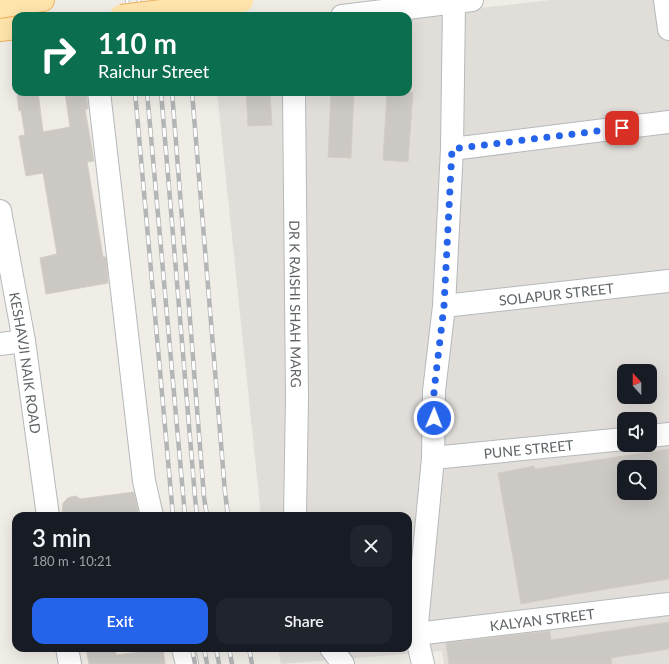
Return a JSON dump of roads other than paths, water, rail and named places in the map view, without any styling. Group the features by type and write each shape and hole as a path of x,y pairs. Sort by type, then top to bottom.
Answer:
{"main road":[{"path":"0,7 43,0"},
{"path":"152,12 246,0"},
{"path":"0,30 12,28"}],"street":[{"path":"665,0 669,28"},
{"path":"374,12 463,1 452,149 444,306 434,391 433,458 416,634 422,664"},
{"path":"99,96 144,481 151,512"},
{"name":"DR K RAISHI SHAH MARG","path":"294,96 297,398 295,512"},
{"path":"452,149 669,122"},
{"name":"KESHAVJI NAIK ROAD","path":"0,211 24,341 47,512"},
{"name":"SOLAPUR STREET","path":"444,306 669,281"},
{"path":"0,344 24,341"},
{"path":"657,435 669,434"},
{"name":"PUNE STREET","path":"433,458 617,440"},
{"name":"KALYAN STREET","path":"416,634 669,604"},
{"path":"68,652 70,664"},
{"path":"184,652 187,664"},
{"path":"335,652 343,664"}],"railway":[{"path":"127,0 128,12"},
{"path":"139,0 140,12"},
{"path":"153,0 154,12"},
{"path":"165,0 166,12"},
{"path":"185,0 186,12"},
{"path":"135,96 173,512"},
{"path":"147,96 185,512"},
{"path":"161,96 197,512"},
{"path":"172,96 206,512"},
{"path":"192,96 228,512"},
{"path":"193,652 195,664"},
{"path":"205,652 207,664"},
{"path":"217,652 219,664"},
{"path":"230,652 232,664"},
{"path":"250,652 252,664"}]}
